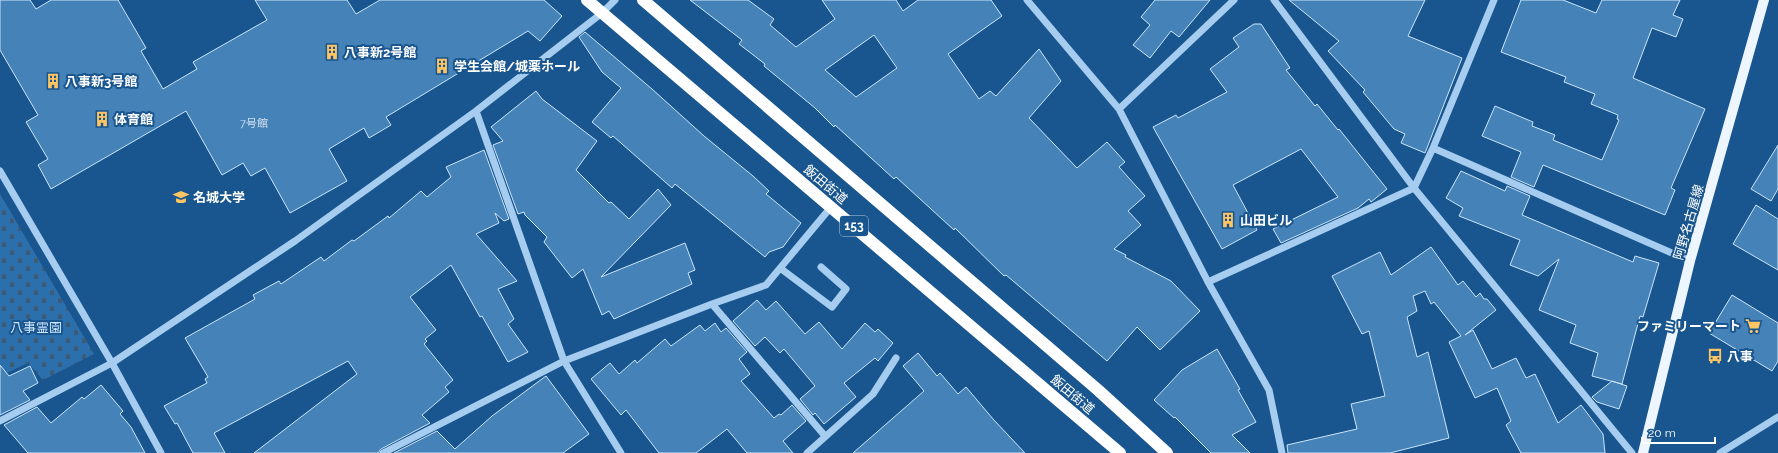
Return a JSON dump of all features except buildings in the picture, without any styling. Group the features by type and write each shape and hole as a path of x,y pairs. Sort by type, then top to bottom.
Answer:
{"highway":[{"name":"飯田街道","path":"587,0 1120,453"},
{"name":"飯田街道","path":"643,0 1092,385 1167,453"}],"main road":[{"name":"阿野名古屋線","path":"1643,453 1690,261 1764,0"}],"street":[{"path":"0,421 112,363 295,241 476,111 602,13 615,0"},
{"path":"1028,0 1119,109 1208,282 1269,390 1282,453"},
{"path":"1119,109 1234,0"},
{"path":"1274,0 1414,188 1632,453"},
{"path":"1208,282 1414,188 1433,148 1494,0"},
{"path":"476,111 564,361 621,453"},
{"path":"1433,148 1690,261"},
{"path":"0,171 112,363 161,453"},
{"path":"383,453 564,361 712,304 766,285 831,206"},
{"path":"780,268 832,307 846,289 821,267"},
{"path":"712,304 825,436"},
{"path":"807,453 873,394 896,358"},
{"path":"1720,453 1778,417"}],"green space":[{"name":"八事霊園","path":"0,194 94,354 43,380 28,363 0,376"}],"place":[{"name":"八事新2号館","path":"332,52"},
{"name":"学生会館/城薬ホール","path":"442,66"},
{"name":"八事新3号館","path":"53,81"},
{"name":"体育館","path":"102,119"},
{"name":"名城大学","path":"181,197"},
{"name":"山田ビル","path":"1228,220"},
{"name":"ファミリーマート","path":"1753,326"},
{"name":"八事","path":"1715,356"}]}
